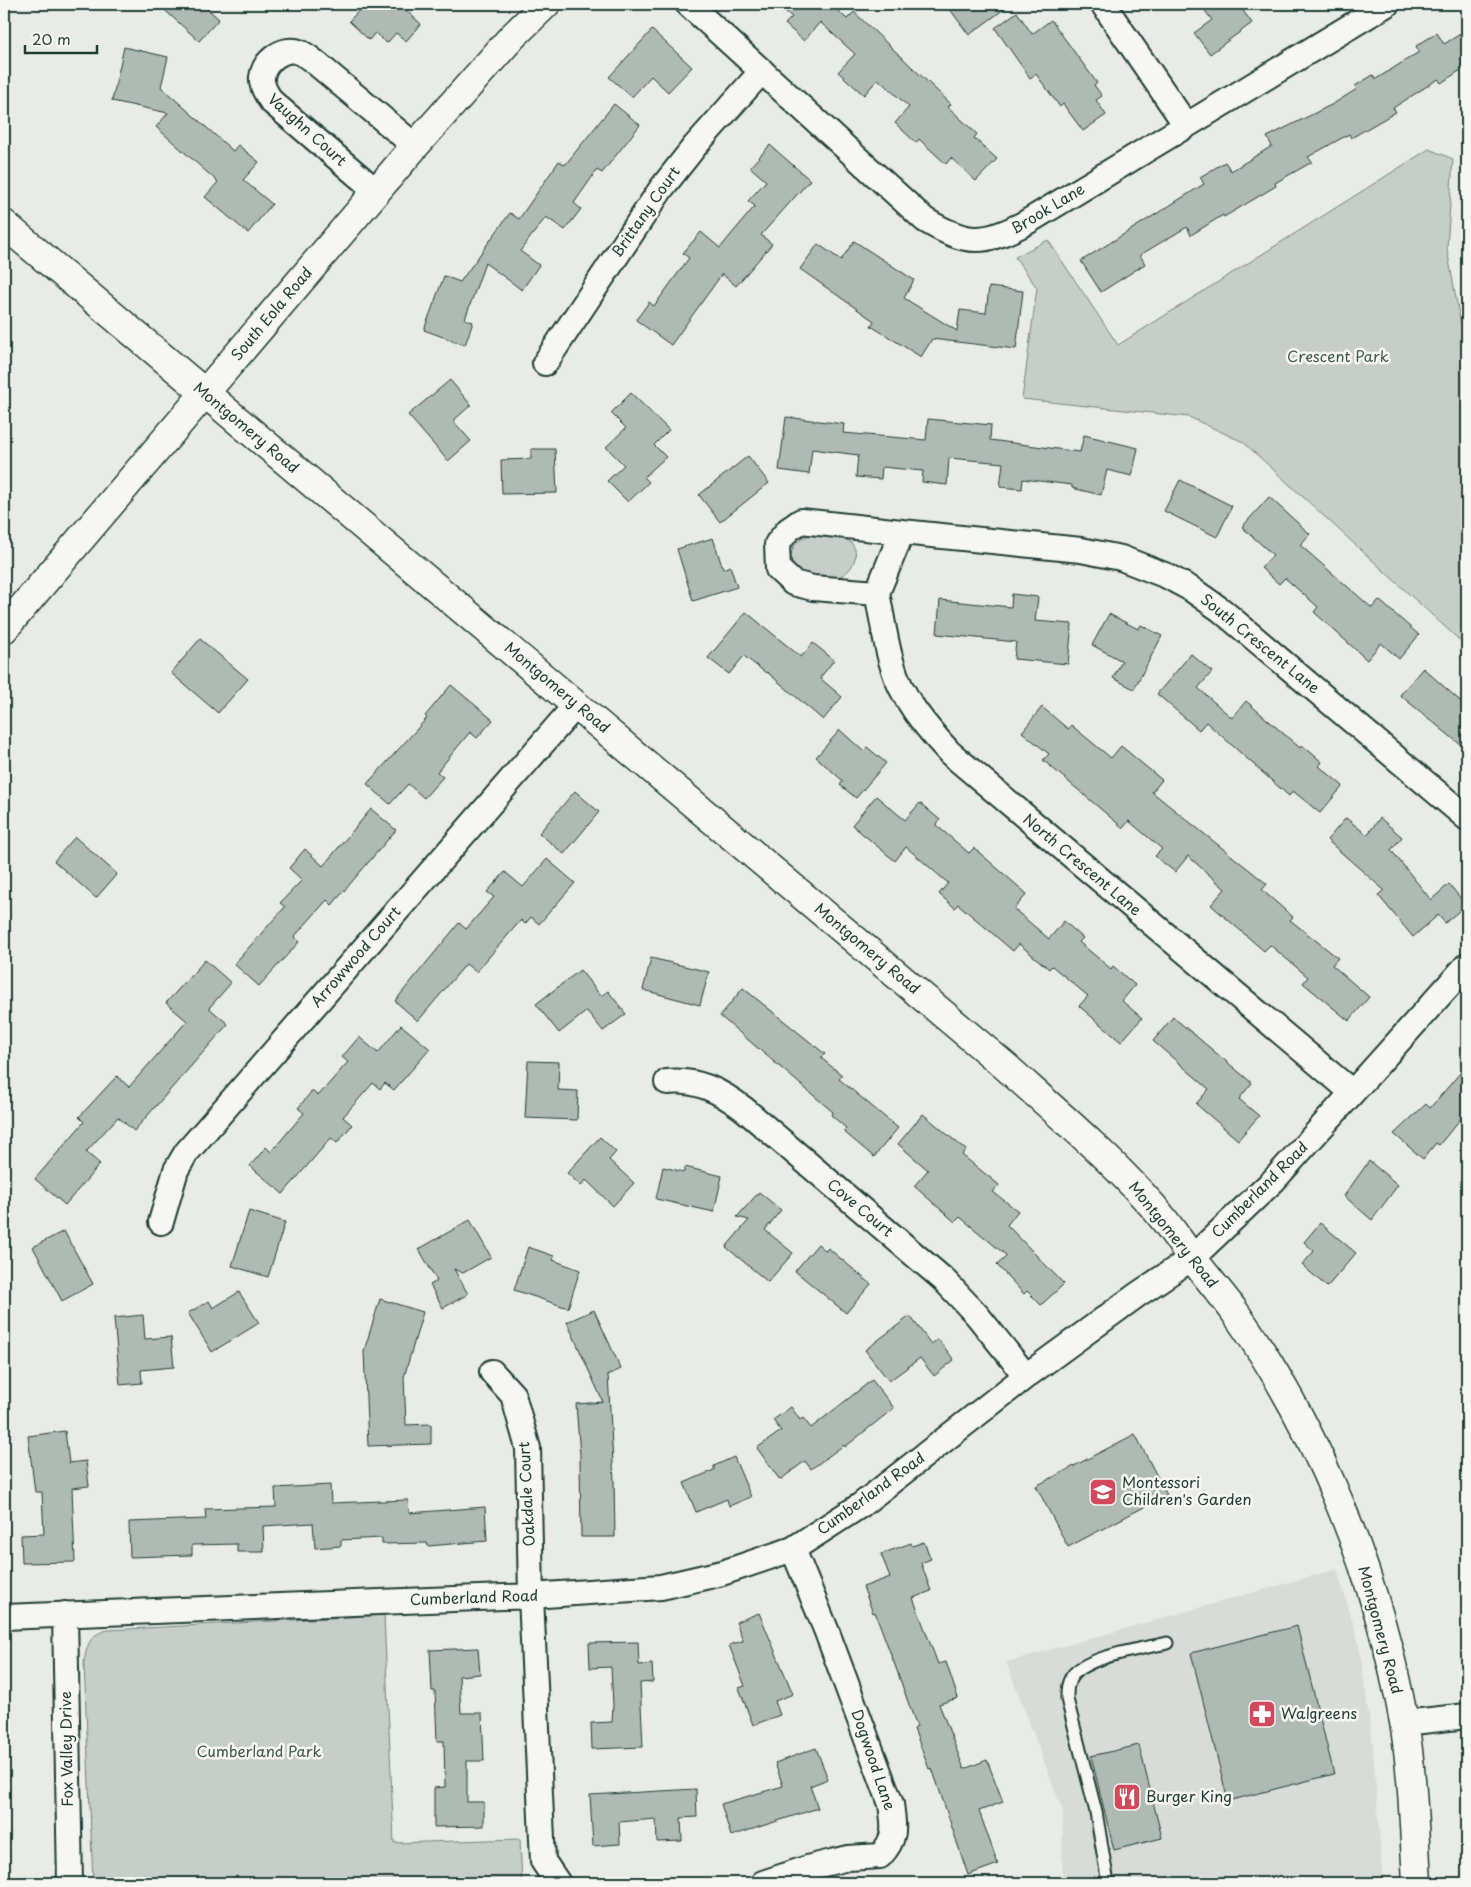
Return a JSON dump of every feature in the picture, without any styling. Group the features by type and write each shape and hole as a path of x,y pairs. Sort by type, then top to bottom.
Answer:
{"street":[{"name":"South Eola Road","path":"4,629 415,146 512,37 546,4"},
{"name":"Brook Lane","path":"688,4 925,220 943,231 964,238 980,240 1002,235 1388,4"},
{"path":"1103,4 1186,125"},
{"name":"Vaughn Court","path":"376,191 272,102 264,91 262,77 267,65 274,57 285,50 299,52 316,63 415,146"},
{"name":"Brittany Court","path":"545,363 660,189 695,146 762,71"},
{"name":"Montgomery Road","path":"4,224 997,1059 1070,1124 1151,1204 1250,1334 1304,1430 1330,1484 1372,1591 1404,1723 1411,1775 1417,1883"},
{"name":"South Crescent Lane","path":"877,593 813,588 793,582 778,569 777,544 788,530 800,521 1081,550 1121,558 1167,576 1192,589 1221,610 1467,818"},
{"path":"877,593 902,532"},
{"name":"North Crescent Lane","path":"877,593 892,665 898,680 928,728 950,753 1352,1092"},
{"name":"Arrowwood Court","path":"161,1222 176,1170 186,1153 576,705"},
{"name":"Cumberland Road","path":"4,1617 531,1596 661,1587 722,1573 793,1549 861,1505 1026,1376 1136,1294 1192,1258 1274,1180 1467,966"},
{"name":"Cove Court","path":"667,1082 685,1080 703,1084 726,1096 744,1109 944,1280 977,1315 1026,1376"},
{"name":"Oakdale Court","path":"492,1372 514,1395 528,1448 531,1596"},
{"name":"Dogwood Lane","path":"763,1883 811,1866 848,1858 880,1856 890,1846 894,1830 891,1804 827,1632 793,1549"},
{"path":"531,1596 543,1861 558,1883"},
{"name":"Fox Valley Drive","path":"65,1614 70,1883"},
{"path":"1404,1723 1467,1716"}],"lane":[{"path":"1108,1883 1098,1820 1066,1699 1067,1686 1072,1676 1082,1667 1100,1660 1167,1643"}],"shaded area":[{"path":"1337,1569 1359,1644 1373,1746 1383,1883 1062,1883 1063,1811 1006,1662"}],"green space":[{"name":"Crescent Park","path":"1429,149 1453,159 1447,249 1463,336 1467,345 1467,647 1243,442 1189,417 1022,399 1037,288 1015,257 1048,240 1118,345"},
{"path":"812,535 839,537 852,544 855,549 854,561 847,572 836,577 819,576 802,573 796,568 792,563 792,551 799,541"},
{"name":"Cumberland Park","path":"384,1615 394,1843 520,1839 522,1883 93,1883 84,1662 86,1650 93,1637 108,1630"}],"building":[{"path":"158,4 202,4 219,19 199,41"},
{"path":"365,4 399,4 421,24 406,41 396,33 387,43 375,33 369,40 349,21"},
{"path":"777,4 837,4 834,7 847,19 854,12 951,104 948,107 977,134 974,138 997,159 976,181 951,158 946,164 919,139 916,143 895,123 909,107 878,79 864,95 838,72 855,54 820,22 804,41 785,24 792,17"},
{"path":"946,4 1011,4 969,35"},
{"path":"1200,4 1238,4 1252,23 1210,54 1194,33 1212,20"},
{"path":"1017,12 1032,34 1051,20 1097,83 1094,85 1102,96 1096,100 1106,115 1083,131 1063,104 1060,107 1036,74 1030,78 995,28"},
{"path":"652,30 692,67 668,92 651,76 632,97 609,77"},
{"path":"1467,30 1467,66 1441,83 1438,79 1393,108 1396,112 1351,138 1349,134 1308,157 1312,162 1275,183 1276,186 1224,217 1223,215 1191,235 1187,227 1140,255 1145,264 1101,292 1081,261 1204,184 1200,177 1225,162 1231,171 1272,146 1267,137 1333,104 1357,89 1355,86 1373,75 1376,79 1419,52 1416,46 1437,33 1444,44"},
{"path":"124,47 168,57 161,87 233,151 238,145 259,162 243,180 272,204 248,233 205,197 218,182 156,127 168,113 112,101"},
{"path":"614,104 640,125 602,173 597,170 574,203 581,209 565,230 546,217 520,251 539,265 522,290 485,263 465,319 473,322 465,345 424,330 444,276 460,282 510,213 519,219 559,161 565,165"},
{"path":"770,145 810,180 761,235 772,244 736,286 722,274 671,345 636,320 649,302 654,306 689,258 683,253 701,232 720,248 755,206 748,201 766,181 750,167"},
{"path":"854,241 914,280 904,298 957,331 960,310 986,313 989,287 1023,291 1016,349 932,339 921,357 871,326 874,321 800,269 818,244 841,260"},
{"path":"450,380 471,405 453,421 471,441 448,461 408,415"},
{"path":"631,393 669,430 654,445 666,457 644,477 649,482 628,502 607,481 624,465 606,447 626,428 611,413"},
{"path":"786,417 844,424 843,433 926,440 928,419 991,425 990,440 1080,452 1084,435 1138,448 1132,476 1107,470 1101,495 1072,488 1072,485 1023,479 1022,489 1000,487 1003,463 949,458 947,485 922,482 923,471 882,467 881,479 856,477 858,455 812,449 809,474 779,470"},
{"path":"531,449 555,449 557,493 502,494 501,460 531,459"},
{"path":"748,456 769,483 720,522 699,495"},
{"path":"1180,480 1232,506 1217,537 1164,511"},
{"path":"1269,497 1310,534 1300,545 1372,608 1379,600 1419,635 1399,659 1381,643 1367,660 1314,612 1318,607 1285,578 1279,584 1261,568 1273,555 1242,527"},
{"path":"713,538 723,569 730,566 737,587 693,601 677,549"},
{"path":"1012,594 1038,597 1035,621 1072,624 1068,664 1014,659 1016,642 937,634 940,600 1011,607"},
{"path":"746,612 801,657 813,643 834,660 820,678 842,697 823,720 767,672 744,656 729,674 708,658"},
{"path":"1109,614 1138,629 1141,625 1162,636 1134,689 1113,678 1122,661 1092,645"},
{"path":"200,639 248,679 218,713 171,673"},
{"path":"1191,654 1212,672 1198,688 1232,718 1246,701 1300,748 1302,745 1322,762 1319,766 1343,786 1320,813 1293,791 1289,796 1206,722 1199,730 1157,694"},
{"path":"1423,668 1467,707 1467,750 1400,695"},
{"path":"451,685 493,720 477,738 470,732 437,772 443,777 424,798 408,784 390,804 367,784 427,718 425,716"},
{"path":"1042,707 1068,729 1071,725 1111,758 1121,746 1162,780 1152,792 1267,884 1262,890 1293,917 1290,920 1338,958 1332,965 1369,997 1349,1021 1303,983 1308,977 1270,945 1264,951 1211,905 1225,889 1188,856 1175,872 1155,856 1162,849 1129,821 1123,828 1043,760 1049,754 1022,732"},
{"path":"840,730 863,751 867,747 886,763 856,798 840,785 843,781 816,757"},
{"path":"575,791 599,812 564,854 539,833"},
{"path":"876,796 905,820 920,803 940,820 936,825 969,853 974,848 1027,894 1014,909 1049,939 1064,921 1083,938 1079,942 1111,969 1113,966 1135,985 1122,1001 1142,1018 1121,1042 1079,1006 1088,996 1052,966 1049,969 1019,944 1013,951 958,904 955,908 939,894 948,883 906,847 895,861 852,825"},
{"path":"371,809 396,830 332,905 327,900 294,937 299,942 259,986 234,964 285,907 280,903 302,880 289,868 305,849 323,866"},
{"path":"1346,818 1367,835 1380,818 1402,837 1391,850 1431,900 1449,884 1466,905 1445,923 1438,915 1413,937 1378,895 1384,890 1327,840"},
{"path":"75,837 117,874 96,898 54,861"},
{"path":"547,859 575,883 539,924 531,917 525,924 521,920 476,972 466,964 418,1021 395,1001 459,923 466,929 494,897 487,892 505,872 523,887"},
{"path":"651,958 709,972 700,1005 643,990"},
{"path":"205,960 231,983 209,1008 228,1024 134,1131 118,1117 86,1152 100,1164 65,1205 35,1179 84,1122 79,1117 117,1076 129,1087 187,1021 166,1003"},
{"path":"580,970 601,996 608,991 626,1014 603,1031 587,1011 559,1033 536,1004"},
{"path":"743,988 825,1054 821,1058 842,1075 839,1079 898,1128 874,1157 843,1131 846,1128 831,1115 833,1112 720,1016"},
{"path":"1173,1017 1252,1083 1239,1099 1259,1116 1238,1140 1196,1104 1209,1089 1153,1041"},
{"path":"401,1025 430,1049 394,1090 385,1083 380,1089 373,1083 343,1117 352,1125 337,1143 331,1138 283,1194 250,1166 266,1147 271,1152 304,1113 298,1108 312,1091 318,1096 348,1062 342,1057 359,1037 378,1053"},
{"path":"528,1061 559,1062 558,1090 578,1091 577,1120 525,1118"},
{"path":"1467,1065 1467,1111 1439,1145 1436,1143 1423,1159 1394,1134 1426,1104 1430,1108"},
{"path":"923,1114 966,1150 962,1155 999,1185 993,1192 1018,1211 1007,1225 1064,1284 1041,1305 1027,1291 1024,1294 997,1265 1007,1256 960,1217 955,1222 914,1186 928,1170 898,1144"},
{"path":"600,1137 616,1152 609,1160 634,1183 613,1206 586,1180 581,1186 567,1173"},
{"path":"1369,1161 1398,1185 1372,1220 1344,1196"},
{"path":"663,1167 684,1172 685,1167 722,1176 714,1212 656,1199"},
{"path":"759,1192 781,1210 765,1230 793,1253 768,1282 726,1247 749,1220 737,1217"},
{"path":"249,1211 285,1222 268,1277 232,1266"},
{"path":"470,1220 491,1257 463,1273 454,1269 468,1294 443,1308 430,1285 437,1281 419,1249"},
{"path":"1320,1223 1356,1253 1327,1287 1302,1265 1314,1251 1304,1242"},
{"path":"64,1231 93,1284 62,1301 33,1247"},
{"path":"818,1244 826,1251 828,1248 871,1284 846,1313 795,1271"},
{"path":"528,1247 554,1256 553,1260 580,1270 568,1308 514,1290"},
{"path":"239,1292 259,1323 212,1352 188,1313 209,1301 213,1308"},
{"path":"380,1299 423,1312 404,1377 406,1425 431,1424 431,1444 368,1446 364,1351"},
{"path":"594,1310 621,1369 608,1375 615,1537 581,1537 580,1455 576,1404 603,1402 567,1322"},
{"path":"143,1315 145,1339 171,1337 174,1367 141,1370 142,1383 120,1385 114,1318"},
{"path":"910,1316 931,1344 938,1339 954,1360 934,1376 920,1358 889,1381 865,1350"},
{"path":"872,1380 894,1408 845,1447 844,1445 811,1469 805,1461 780,1480 757,1448 781,1431 773,1420 791,1407 800,1420 803,1418 811,1428"},
{"path":"65,1431 69,1463 86,1461 89,1486 72,1488 75,1562 22,1563 21,1535 44,1534 42,1492 35,1492 28,1436"},
{"name":"Montessori Children's Garden","path":"1135,1434 1167,1495 1068,1547 1036,1486"},
{"path":"734,1457 751,1497 729,1506 727,1499 696,1512 684,1483 714,1470 714,1466"},
{"path":"330,1485 331,1503 408,1500 409,1513 485,1507 487,1541 428,1546 427,1543 382,1544 382,1538 341,1540 341,1546 315,1548 313,1523 263,1526 264,1552 237,1552 237,1544 192,1545 192,1555 130,1557 129,1522 206,1519 205,1509 276,1507 275,1488"},
{"path":"924,1542 931,1559 921,1563 931,1591 913,1598 938,1664 946,1662 958,1698 939,1704 964,1769 987,1760 1003,1802 979,1811 998,1864 968,1875 932,1768 929,1769 914,1729 917,1727 896,1668 875,1612 873,1613 863,1587 890,1577 881,1554 911,1543 912,1546"},
{"path":"759,1613 793,1694 775,1701 780,1715 753,1725 739,1688 745,1686 729,1645 743,1641 736,1622"},
{"name":"Walgreens","path":"1297,1626 1334,1774 1228,1801 1191,1653"},
{"path":"638,1642 639,1665 652,1664 653,1682 640,1683 643,1747 592,1749 591,1723 612,1722 613,1705 611,1667 590,1668 589,1643"},
{"path":"478,1648 480,1674 459,1676 461,1713 482,1713 484,1761 467,1761 467,1802 484,1802 484,1826 434,1827 434,1788 445,1787 444,1741 437,1741 435,1691 432,1691 430,1650"},
{"name":"Burger King","path":"1139,1745 1162,1838 1114,1850 1091,1756"},
{"path":"816,1748 828,1779 810,1786 818,1808 731,1836 721,1804 783,1786 775,1763"},
{"path":"696,1789 697,1817 681,1818 682,1841 657,1842 656,1819 619,1822 620,1844 593,1846 590,1795"}],"place":[{"name":"Montessori Children's Garden","path":"1103,1492"},
{"name":"Walgreens","path":"1262,1714"},
{"name":"Burger King","path":"1127,1797"}]}
